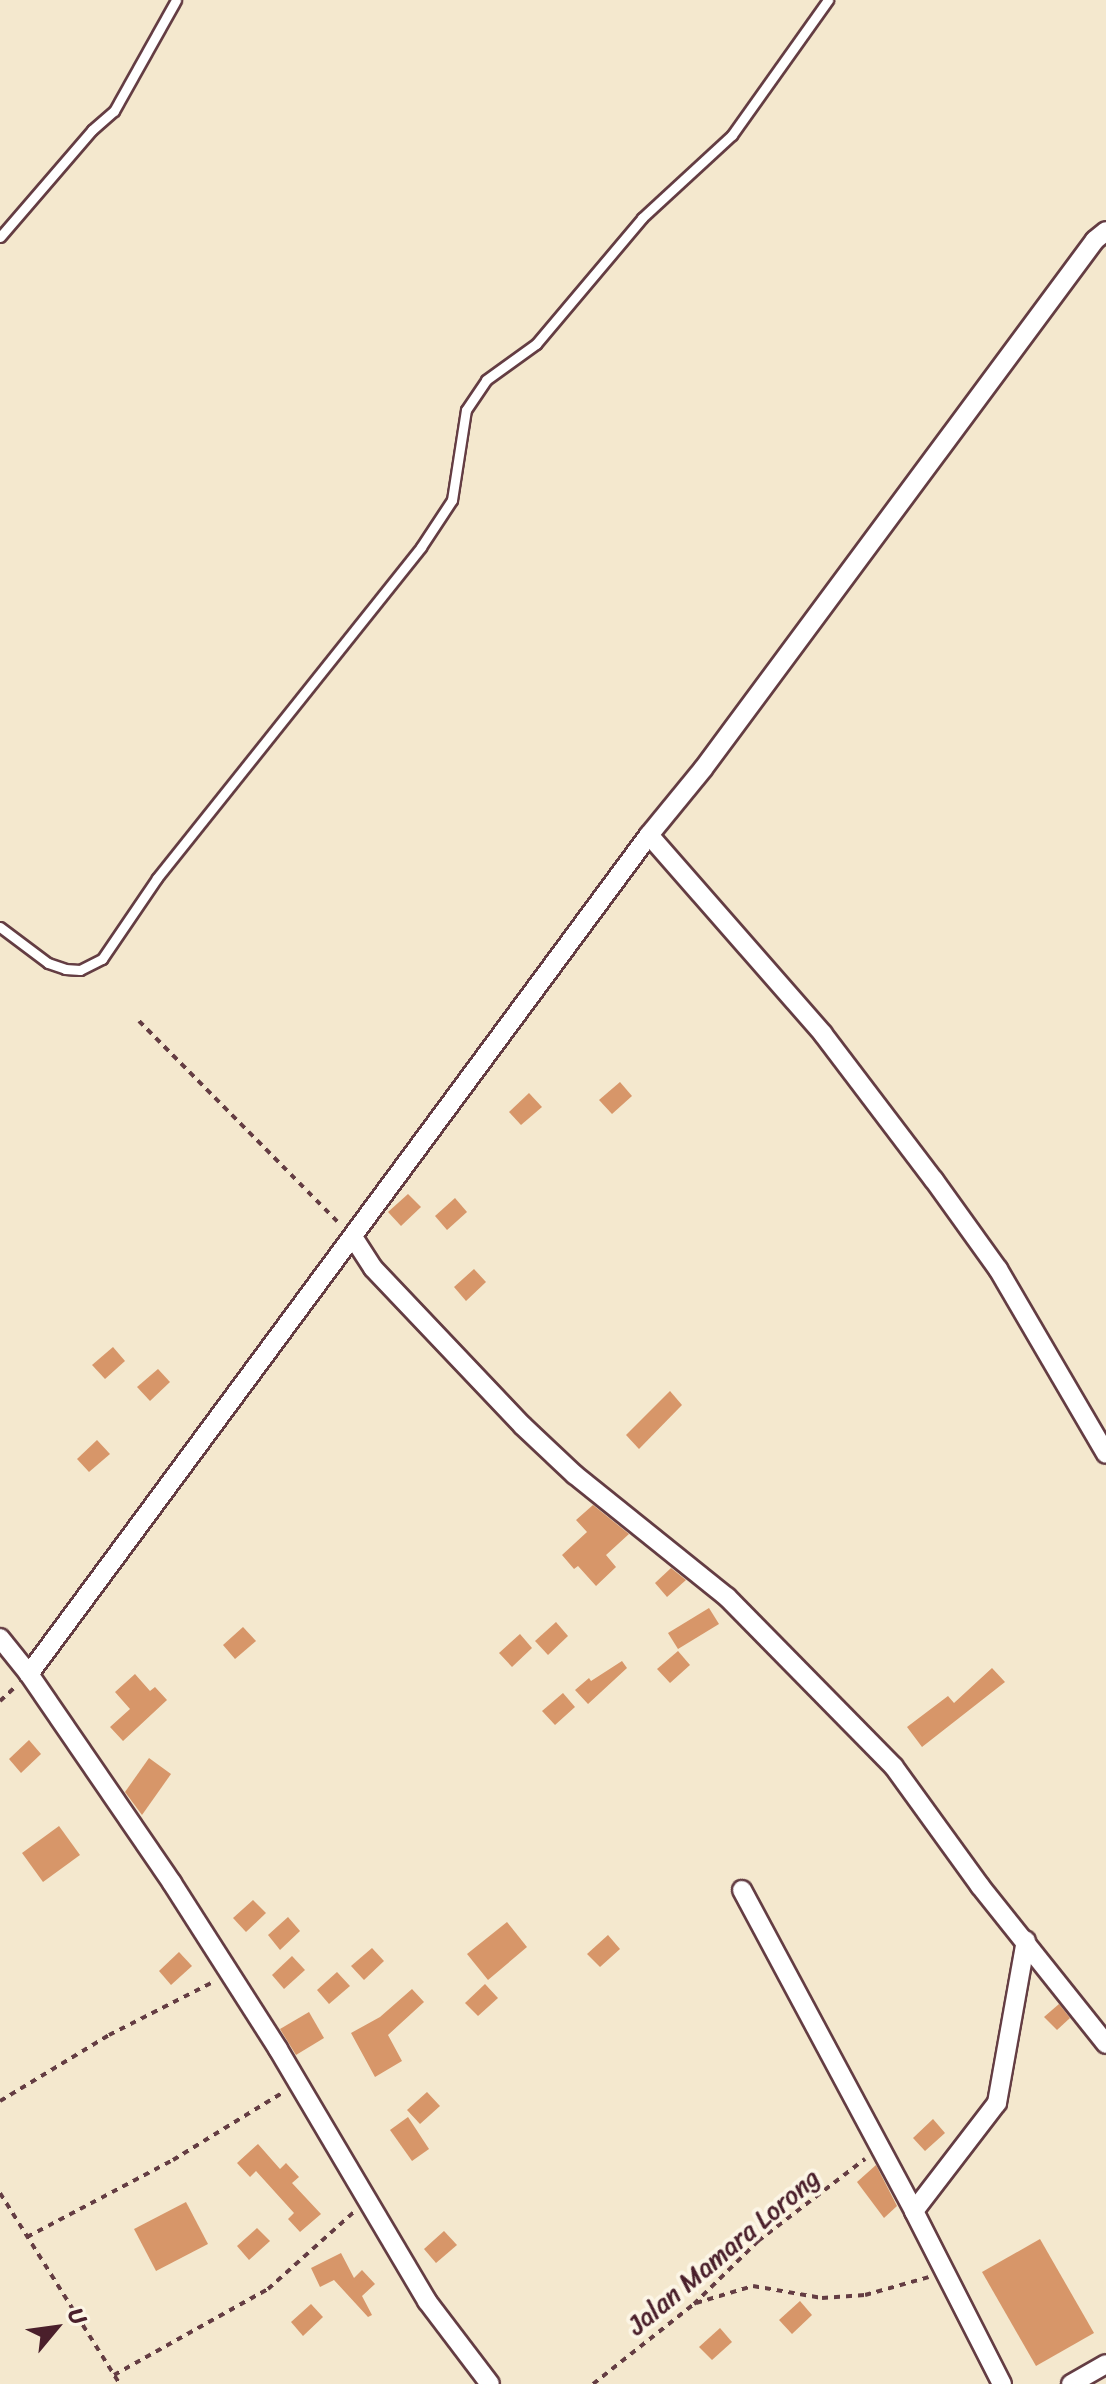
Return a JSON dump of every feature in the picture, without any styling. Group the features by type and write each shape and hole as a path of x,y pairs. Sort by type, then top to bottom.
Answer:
{"street":[{"path":"29,1674 649,835 703,769 1086,253 1106,231"},
{"path":"649,835 823,1034 934,1180 998,1269 1106,1454"},
{"path":"353,1237 373,1268 523,1426 575,1475 727,1597 867,1738 911,1789 980,1886 1106,2044"},
{"path":"0,1638 29,1674 231,1973 427,2301 490,2384"},
{"path":"742,1890 914,2211 1002,2384"},
{"path":"914,2211 997,2103 1026,1941"},
{"path":"1071,2384 1106,2364"}],"lane":[{"path":"0,237 92,130 114,111 176,0"},
{"path":"0,927 48,963 65,969 80,970 102,959 157,878 421,547 452,500 466,410 486,380 536,344 642,218 732,135 828,0"}],"path":[{"path":"139,1021 353,1237"},
{"path":"0,2101 109,2035 231,1973"},
{"path":"27,2237 173,2160 297,2083"},
{"name":"Jalan Mamara Lorong","path":"593,2384 694,2304 758,2241 879,2148"},
{"path":"0,2193 120,2384"},
{"path":"114,2375 268,2289 368,2198"},
{"path":"694,2304 753,2286 822,2298 865,2295 945,2274"}],"building":[{"path":"620,1082 632,1096 612,1114 599,1100"},
{"path":"529,1093 542,1107 521,1125 509,1112"},
{"path":"408,1194 421,1207 401,1226 388,1212"},
{"path":"455,1198 467,1212 447,1230 435,1216"},
{"path":"474,1269 486,1282 466,1301 454,1287"},
{"path":"113,1347 125,1361 105,1379 92,1365"},
{"path":"158,1369 170,1382 150,1401 137,1387"},
{"path":"670,1391 682,1405 639,1449 626,1435"},
{"path":"97,1440 110,1454 89,1472 77,1459"},
{"path":"593,1505 629,1534 606,1555 616,1567 596,1586 578,1566 574,1569 562,1555 587,1532 576,1520"},
{"path":"671,1568 686,1580 667,1597 655,1583"},
{"path":"709,1608 719,1624 678,1649 668,1633"},
{"path":"556,1622 568,1636 548,1655 535,1641"},
{"path":"243,1627 256,1641 235,1659 223,1645"},
{"path":"520,1634 532,1648 512,1667 499,1653"},
{"path":"678,1651 690,1665 670,1683 657,1669"},
{"path":"622,1661 627,1668 588,1704 575,1690 589,1678 591,1681"},
{"path":"992,1668 1005,1682 922,1747 907,1727 948,1696 954,1703"},
{"path":"135,1674 150,1691 155,1687 167,1700 123,1741 110,1727 130,1709 115,1692"},
{"path":"563,1693 575,1707 555,1725 542,1711"},
{"path":"29,1740 41,1754 21,1773 9,1759"},
{"path":"149,1758 171,1774 142,1815 125,1792"},
{"path":"59,1826 80,1855 43,1882 22,1853"},
{"path":"253,1900 266,1913 246,1932 233,1918"},
{"path":"288,1917 300,1931 280,1950 268,1935"},
{"path":"507,1922 527,1947 488,1980 467,1954"},
{"path":"608,1935 620,1949 600,1967 587,1954"},
{"path":"372,1948 384,1961 364,1980 351,1966"},
{"path":"179,1952 192,1966 171,1985 159,1971"},
{"path":"292,1956 305,1970 284,1989 272,1975"},
{"path":"337,1972 350,1986 329,2004 317,1990"},
{"path":"485,1984 498,1998 478,2016 465,2003"},
{"path":"412,1989 424,2002 388,2035 402,2061 375,2077 351,2033 380,2017"},
{"path":"1059,2004 1070,2018 1057,2030 1044,2017"},
{"path":"309,2012 324,2038 296,2055 280,2029"},
{"path":"427,2092 440,2106 420,2124 407,2110"},
{"path":"408,2117 429,2149 412,2161 390,2130"},
{"path":"933,2119 945,2133 925,2151 913,2138"},
{"path":"258,2144 280,2169 286,2163 299,2177 292,2183 321,2214 300,2232 288,2219 294,2213 256,2171 250,2177 237,2163"},
{"path":"876,2165 897,2206 884,2218 857,2182"},
{"path":"186,2202 208,2244 156,2271 134,2229"},
{"path":"257,2228 270,2241 249,2260 237,2246"},
{"path":"444,2231 457,2245 436,2263 424,2249"},
{"path":"1040,2239 1094,2333 1036,2366 982,2272"},
{"path":"341,2253 354,2278 362,2270 375,2284 362,2296 372,2315 368,2317 334,2280 320,2287 311,2268"},
{"path":"800,2301 812,2315 792,2334 779,2320"},
{"path":"311,2304 323,2317 303,2336 291,2322"},
{"path":"720,2328 732,2342 712,2360 699,2347"}]}
